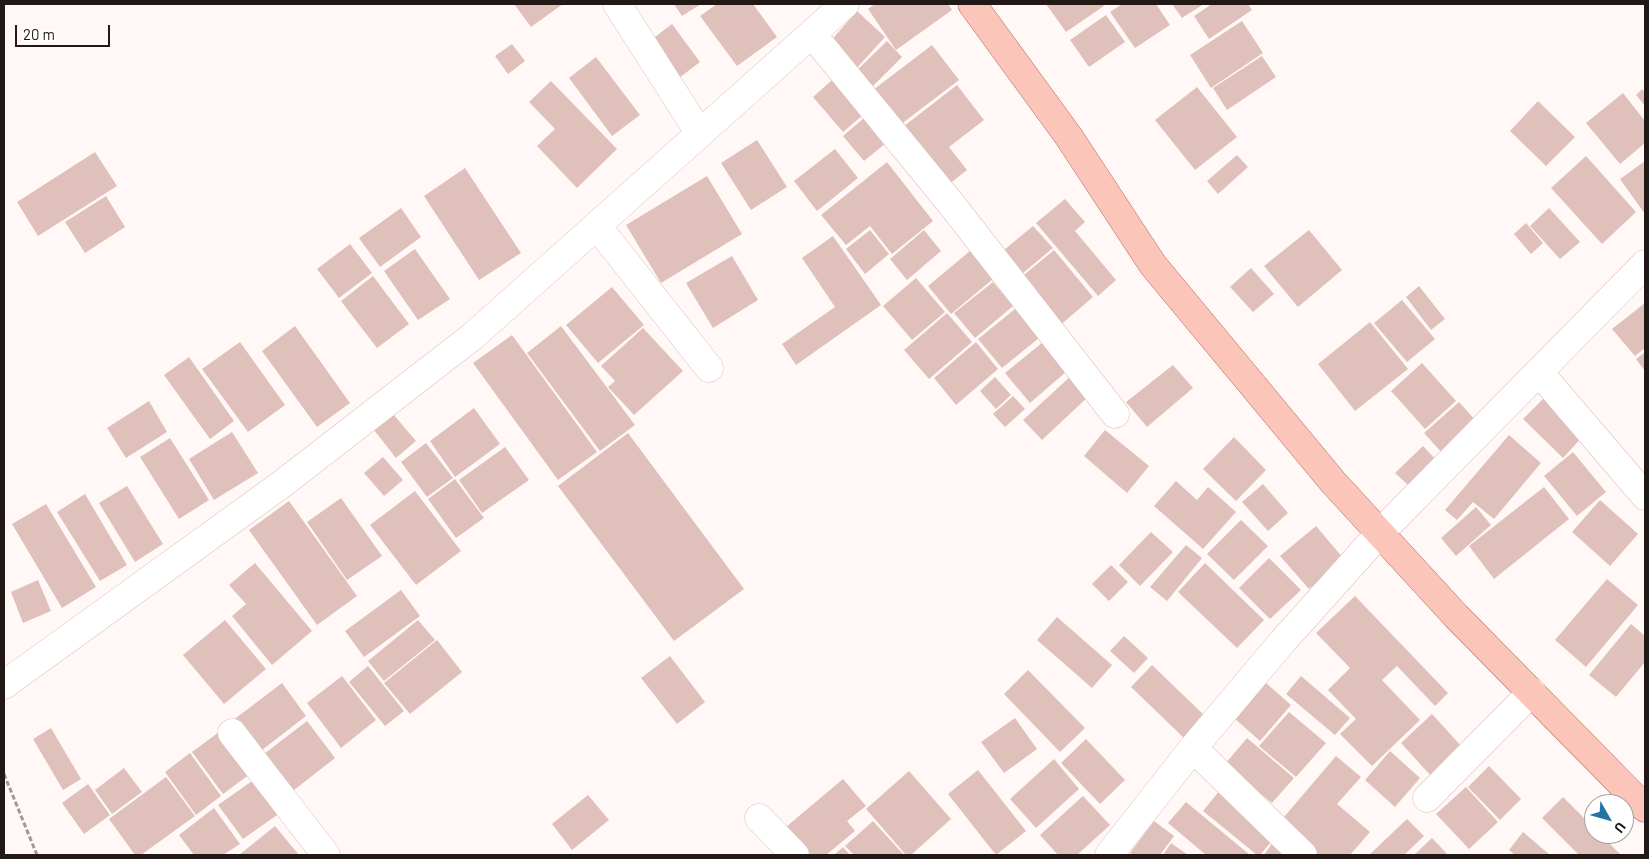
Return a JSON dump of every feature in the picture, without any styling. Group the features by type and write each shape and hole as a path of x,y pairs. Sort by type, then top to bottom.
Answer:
{"main road":[{"path":"972,4 1069,137 1153,264 1333,482 1456,616 1645,808"}],"street":[{"path":"617,4 700,134"},
{"path":"4,685 282,484 473,336 845,4"},
{"path":"812,34 952,204 1115,414"},
{"path":"597,226 709,368"},
{"path":"1109,855 1193,748 1283,641 1379,534 1645,264"},
{"path":"1539,372 1645,496"},
{"path":"1427,798 1532,692"},
{"path":"232,732 326,855"},
{"path":"1193,748 1304,855"},
{"path":"759,818 795,855"}],"path":[{"path":"4,774 36,855"}],"building":[{"path":"514,4 563,4 531,27"},
{"path":"674,4 701,4 682,16"},
{"path":"717,4 753,4 777,37 737,66 700,16"},
{"path":"875,4 948,4 952,10 896,50 868,9"},
{"path":"1046,4 1103,4 1104,6 1066,32"},
{"path":"1122,4 1156,4 1170,25 1135,48 1110,12"},
{"path":"1172,4 1204,4 1182,18"},
{"path":"1212,4 1248,4 1252,10 1209,39 1194,16"},
{"path":"857,11 885,37 855,70 827,45"},
{"path":"1106,15 1125,42 1089,67 1070,40"},
{"path":"1242,21 1263,53 1211,88 1190,55"},
{"path":"672,24 700,62 679,78 651,40"},
{"path":"887,41 902,57 868,91 852,75"},
{"path":"512,44 525,61 508,74 495,56"},
{"path":"932,45 959,80 900,125 873,90"},
{"path":"1262,56 1276,77 1227,110 1213,88"},
{"path":"596,57 640,115 612,136 569,78"},
{"path":"840,73 871,108 843,132 813,97"},
{"path":"551,81 617,149 577,188 537,146 555,129 529,102"},
{"path":"957,85 984,120 949,147 967,170 944,188 899,130"},
{"path":"1197,87 1237,137 1195,170 1155,120"},
{"path":"1642,89 1645,93 1645,106 1636,95"},
{"path":"1623,93 1645,121 1645,143 1620,164 1586,123"},
{"path":"1538,101 1575,137 1546,166 1510,131"},
{"path":"871,112 892,138 864,161 843,136"},
{"path":"757,140 787,187 751,210 721,163"},
{"path":"835,149 858,178 817,211 794,181"},
{"path":"95,152 117,186 38,236 17,202"},
{"path":"1237,155 1248,167 1218,194 1207,181"},
{"path":"1586,156 1636,212 1602,244 1551,188"},
{"path":"1645,161 1645,214 1620,179"},
{"path":"887,162 933,221 892,254 870,226 846,245 821,215"},
{"path":"465,168 521,253 479,280 424,196"},
{"path":"707,176 742,234 661,283 626,225"},
{"path":"106,196 125,227 85,253 65,222"},
{"path":"1065,199 1085,222 1075,231 1116,280 1098,296 1036,223"},
{"path":"401,208 421,237 380,267 359,238"},
{"path":"1549,208 1580,242 1560,259 1530,226"},
{"path":"1526,223 1543,243 1531,254 1514,234"},
{"path":"1033,226 1053,248 1017,278 998,255"},
{"path":"870,230 889,254 865,274 846,249"},
{"path":"924,230 941,251 907,280 890,259"},
{"path":"1309,230 1342,270 1298,307 1264,266"},
{"path":"833,236 881,305 796,365 782,344 835,307 802,258"},
{"path":"350,244 372,273 339,298 317,269"},
{"path":"415,249 450,299 418,320 384,271"},
{"path":"1054,250 1093,297 1058,327 1018,280"},
{"path":"970,251 993,279 951,314 928,286"},
{"path":"732,256 758,300 713,328 686,283"},
{"path":"1251,268 1274,294 1253,312 1230,287"},
{"path":"373,276 409,324 377,348 341,301"},
{"path":"916,278 945,312 912,340 883,306"},
{"path":"993,282 1013,306 975,338 954,313"},
{"path":"1419,286 1445,319 1431,330 1406,297"},
{"path":"612,287 644,325 598,363 566,325"},
{"path":"1402,300 1435,339 1407,362 1374,323"},
{"path":"1645,303 1645,348 1635,356 1612,329"},
{"path":"1015,309 1039,338 1002,368 978,339"},
{"path":"947,313 972,342 929,379 904,350"},
{"path":"1370,322 1408,369 1355,411 1318,364"},
{"path":"295,326 350,403 317,427 262,351"},
{"path":"561,326 635,425 600,451 527,353"},
{"path":"643,328 683,371 634,415 608,387 615,381 601,366"},
{"path":"512,335 597,452 558,480 473,363"},
{"path":"240,342 285,405 248,432 202,369"},
{"path":"976,342 998,369 956,405 934,378"},
{"path":"1043,342 1067,371 1030,403 1005,373"},
{"path":"1645,352 1645,371 1636,359"},
{"path":"189,357 234,421 210,439 164,375"},
{"path":"1422,363 1456,401 1425,429 1391,391"},
{"path":"1173,365 1193,388 1147,427 1126,402"},
{"path":"1072,375 1090,395 1042,440 1023,420"},
{"path":"995,377 1011,395 996,409 980,391"},
{"path":"1547,395 1586,433 1563,458 1523,419"},
{"path":"1013,396 1025,409 1005,427 993,414"},
{"path":"149,401 167,432 126,458 107,428"},
{"path":"1459,402 1478,423 1443,454 1424,433"},
{"path":"474,408 500,444 455,477 430,441"},
{"path":"393,414 416,441 396,458 374,430"},
{"path":"1105,430 1149,466 1127,493 1084,456"},
{"path":"232,432 258,473 214,500 189,459"},
{"path":"628,433 744,589 674,641 558,486"},
{"path":"1509,435 1541,463 1494,519 1473,502 1457,520 1445,510"},
{"path":"1234,437 1266,470 1236,501 1203,469"},
{"path":"170,438 209,500 179,519 140,457"},
{"path":"426,443 453,478 427,497 401,462"},
{"path":"1423,446 1437,461 1410,487 1395,473"},
{"path":"505,447 529,480 482,513 459,480"},
{"path":"1573,452 1606,492 1577,516 1544,476"},
{"path":"383,457 403,480 384,496 364,473"},
{"path":"455,479 484,518 456,538 428,499"},
{"path":"1176,481 1197,500 1208,487 1236,512 1203,549 1154,506"},
{"path":"1263,484 1288,513 1268,531 1242,502"},
{"path":"127,486 163,544 135,562 99,503"},
{"path":"1544,487 1569,519 1494,579 1469,546"},
{"path":"415,491 461,551 416,585 370,525"},
{"path":"85,494 127,565 100,581 57,512"},
{"path":"341,498 382,556 347,580 307,522"},
{"path":"1600,500 1638,534 1610,566 1572,532"},
{"path":"289,501 357,596 317,625 249,530"},
{"path":"46,504 96,587 62,608 12,524"},
{"path":"1476,507 1491,525 1456,556 1441,538"},
{"path":"1241,520 1268,546 1234,580 1207,554"},
{"path":"1316,526 1344,559 1309,589 1280,556"},
{"path":"1151,532 1173,552 1140,586 1119,565"},
{"path":"1186,545 1202,558 1167,601 1150,587"},
{"path":"1269,558 1301,590 1270,619 1239,588"},
{"path":"255,563 312,631 272,665 232,616 246,604 229,585"},
{"path":"1205,563 1264,620 1237,648 1178,592"},
{"path":"1111,565 1128,582 1109,601 1092,584"},
{"path":"1607,579 1638,605 1586,667 1555,640"},
{"path":"38,580 51,611 23,623 11,592"},
{"path":"401,590 420,616 364,657 345,631"},
{"path":"1355,596 1448,693 1435,706 1397,666 1382,680 1420,720 1372,766 1340,734 1356,719 1328,690 1350,668 1316,633"},
{"path":"1057,617 1112,665 1092,688 1037,640"},
{"path":"225,620 266,669 224,704 183,655"},
{"path":"418,620 435,640 384,681 368,661"},
{"path":"1631,624 1645,636 1645,662 1616,697 1589,675"},
{"path":"1124,636 1148,658 1134,673 1110,651"},
{"path":"437,640 462,672 410,714 384,683"},
{"path":"670,656 705,702 677,724 641,678"},
{"path":"1152,665 1205,716 1184,738 1131,687"},
{"path":"368,666 404,711 385,726 349,682"},
{"path":"1028,670 1085,728 1060,752 1004,694"},
{"path":"342,676 376,720 341,748 307,703"},
{"path":"1301,676 1350,718 1335,735 1286,694"},
{"path":"1265,682 1291,705 1260,741 1234,718"},
{"path":"282,683 306,716 257,754 232,721"},
{"path":"1289,712 1326,743 1296,777 1259,746"},
{"path":"1432,714 1463,748 1432,777 1401,743"},
{"path":"1015,718 1037,749 1004,773 981,742"},
{"path":"307,721 335,758 289,794 260,757"},
{"path":"51,728 81,779 63,790 33,739"},
{"path":"219,732 250,774 223,794 192,752"},
{"path":"1247,738 1294,778 1272,803 1225,764"},
{"path":"1086,739 1125,780 1100,804 1061,763"},
{"path":"1390,751 1420,778 1395,807 1365,780"},
{"path":"190,753 221,796 196,815 165,772"},
{"path":"1336,756 1361,777 1337,804 1370,832 1350,855 1315,855 1278,824"},
{"path":"1054,759 1079,789 1036,828 1010,799"},
{"path":"1489,766 1521,799 1500,820 1468,787"},
{"path":"124,768 142,792 112,814 95,790"},
{"path":"978,770 1026,831 996,855 948,794"},
{"path":"909,771 951,819 911,855 906,855 866,809"},
{"path":"166,777 195,816 141,855 135,855 109,819"},
{"path":"255,779 280,813 243,839 218,805"},
{"path":"843,779 866,806 847,821 855,831 826,855 799,855 780,832"},
{"path":"88,784 110,815 84,834 62,803"},
{"path":"1466,787 1498,822 1469,849 1436,814"},
{"path":"1220,790 1276,836 1260,855 1257,855 1203,811"},
{"path":"588,795 609,820 572,850 552,824"},
{"path":"1083,796 1110,825 1077,855 1058,855 1040,835"},
{"path":"1563,797 1584,818 1584,844 1610,844 1621,855 1579,855 1542,818"},
{"path":"1186,802 1250,855 1206,855 1168,823"},
{"path":"214,808 240,844 223,855 194,855 179,835"},
{"path":"1407,819 1424,836 1404,855 1369,855"},
{"path":"873,821 904,855 854,855 845,846"},
{"path":"1154,821 1174,836 1160,855 1134,855 1130,853"},
{"path":"275,826 299,855 239,855"},
{"path":"1523,832 1550,855 1515,855 1509,850"},
{"path":"1432,838 1448,855 1414,855"},
{"path":"1273,842 1285,850 1281,855 1264,855"},
{"path":"1171,843 1188,855 1163,855"},
{"path":"843,847 850,855 834,855"}]}
